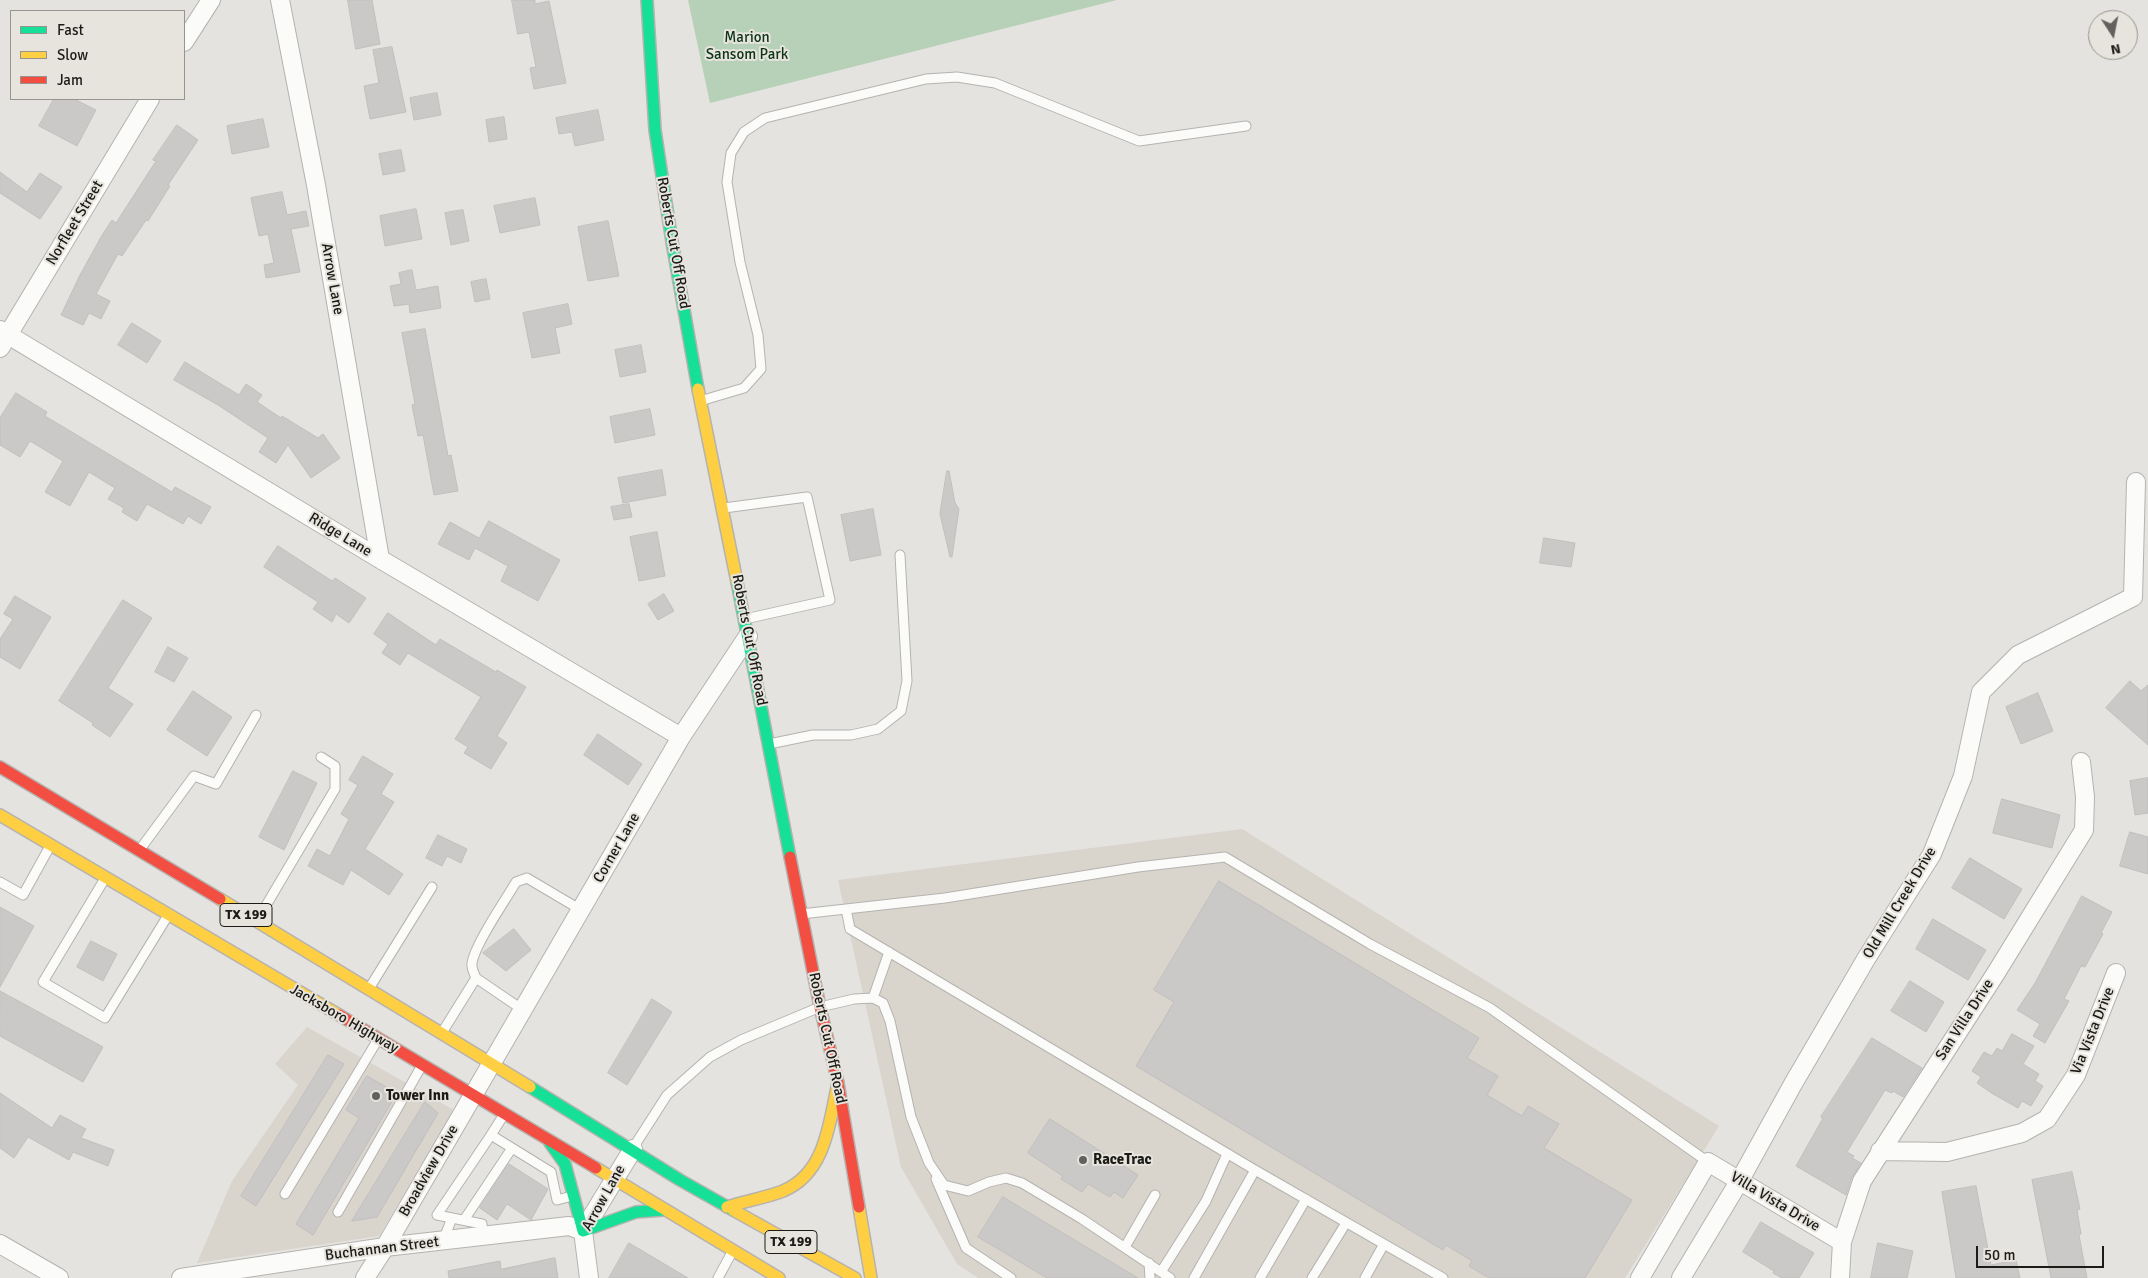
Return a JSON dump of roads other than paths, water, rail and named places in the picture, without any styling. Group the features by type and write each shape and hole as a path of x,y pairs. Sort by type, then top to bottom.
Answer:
{"main road":[{"name":"Roberts Cut Off Road","path":"647,0 656,139 700,401 820,1008 838,1083 871,1278"},
{"name":"TX 199","path":"0,767 492,1063 680,1180 855,1278"},
{"name":"Jacksboro Highway","path":"0,815 379,1038 733,1252"},
{"path":"727,1206 784,1190 802,1180 813,1169 821,1154 838,1083"},
{"path":"547,1139 565,1164 583,1231 636,1212 663,1210"},
{"name":"TX 199","path":"733,1252 779,1278"}],"street":[{"path":"185,40 210,0"},
{"name":"Arrow Lane","path":"280,0 316,185 380,559"},
{"name":"Norfleet Street","path":"3,337 149,100"},
{"name":"Ridge Lane","path":"3,337 681,737"},
{"name":"Old Mill Creek Drive","path":"1681,1278 1740,1180 1866,959 1932,854 1963,776 1981,692 2018,655 2133,597 2136,482"},
{"name":"Corner Lane","path":"492,1063 746,627"},
{"name":"San Villa Drive","path":"1840,1278 1842,1242 1862,1181 1996,973 2084,830 2085,796 2081,762"},
{"name":"Via Vista Drive","path":"1880,1151 1947,1152 2022,1133 2046,1119 2076,1075 2116,973"},
{"name":"Broadview Drive","path":"365,1278 492,1063"},
{"name":"Arrow Lane","path":"589,1278 583,1231 633,1149"},
{"path":"1640,1278 1708,1162"},
{"name":"Villa Vista Drive","path":"1708,1162 1842,1242"},
{"name":"Buchannan Street","path":"181,1278 385,1247 443,1242 569,1226 583,1231"},
{"path":"0,1244 59,1278"}],"lane":[{"path":"700,401 744,388 761,370 758,334 740,262 727,182 731,153 744,132 765,118 926,79 957,77 995,84 1139,141 1246,126"},
{"path":"722,508 807,497 830,600 746,627"},
{"path":"769,744 813,736 851,735 878,729 901,711 907,680 900,555"},
{"path":"140,850 194,776 216,784 256,715"},
{"path":"256,921 335,789 335,766 321,757"},
{"path":"0,882 23,895 51,845"},
{"path":"801,914 946,898 1138,867 1225,857 1370,944 1490,1008 1708,1162"},
{"path":"106,877 43,982 105,1018 168,914"},
{"path":"523,1010 476,978 472,963 480,945 516,882 526,878 581,910"},
{"path":"369,989 432,887"},
{"path":"846,909 850,929 1227,1154 1384,1244 1431,1275 1443,1278"},
{"path":"873,998 889,952"},
{"path":"441,1033 476,978"},
{"path":"633,1149 667,1094 710,1057 741,1040 820,1008 854,999 873,998 883,1003 890,1021 911,1117 966,1248 1011,1278"},
{"path":"285,1194 379,1038"},
{"path":"338,1212 422,1065"},
{"path":"484,1237 482,1224 437,1214 504,1114"},
{"path":"491,1135 550,1172 557,1200 573,1196"},
{"path":"464,1220 512,1148"},
{"path":"1161,1272 1206,1201 1227,1154"},
{"path":"929,1163 944,1185 968,1191 989,1182 1006,1178 1022,1183 1125,1247 1170,1278"},
{"path":"1194,1278 1255,1170"},
{"path":"1125,1247 1155,1195"},
{"path":"1260,1278 1306,1200"},
{"path":"443,1242 452,1218"},
{"path":"1312,1278 1346,1222"},
{"path":"1365,1278 1384,1244"},
{"path":"718,1278 733,1252"},
{"path":"1149,1263 1150,1278"}],"place":[{"name":"Tower Inn","path":"376,1096"},
{"name":"RaceTrac","path":"1083,1160"}],"park label":[{"name":"Marion Sansom Park","path":"747,46"}]}
